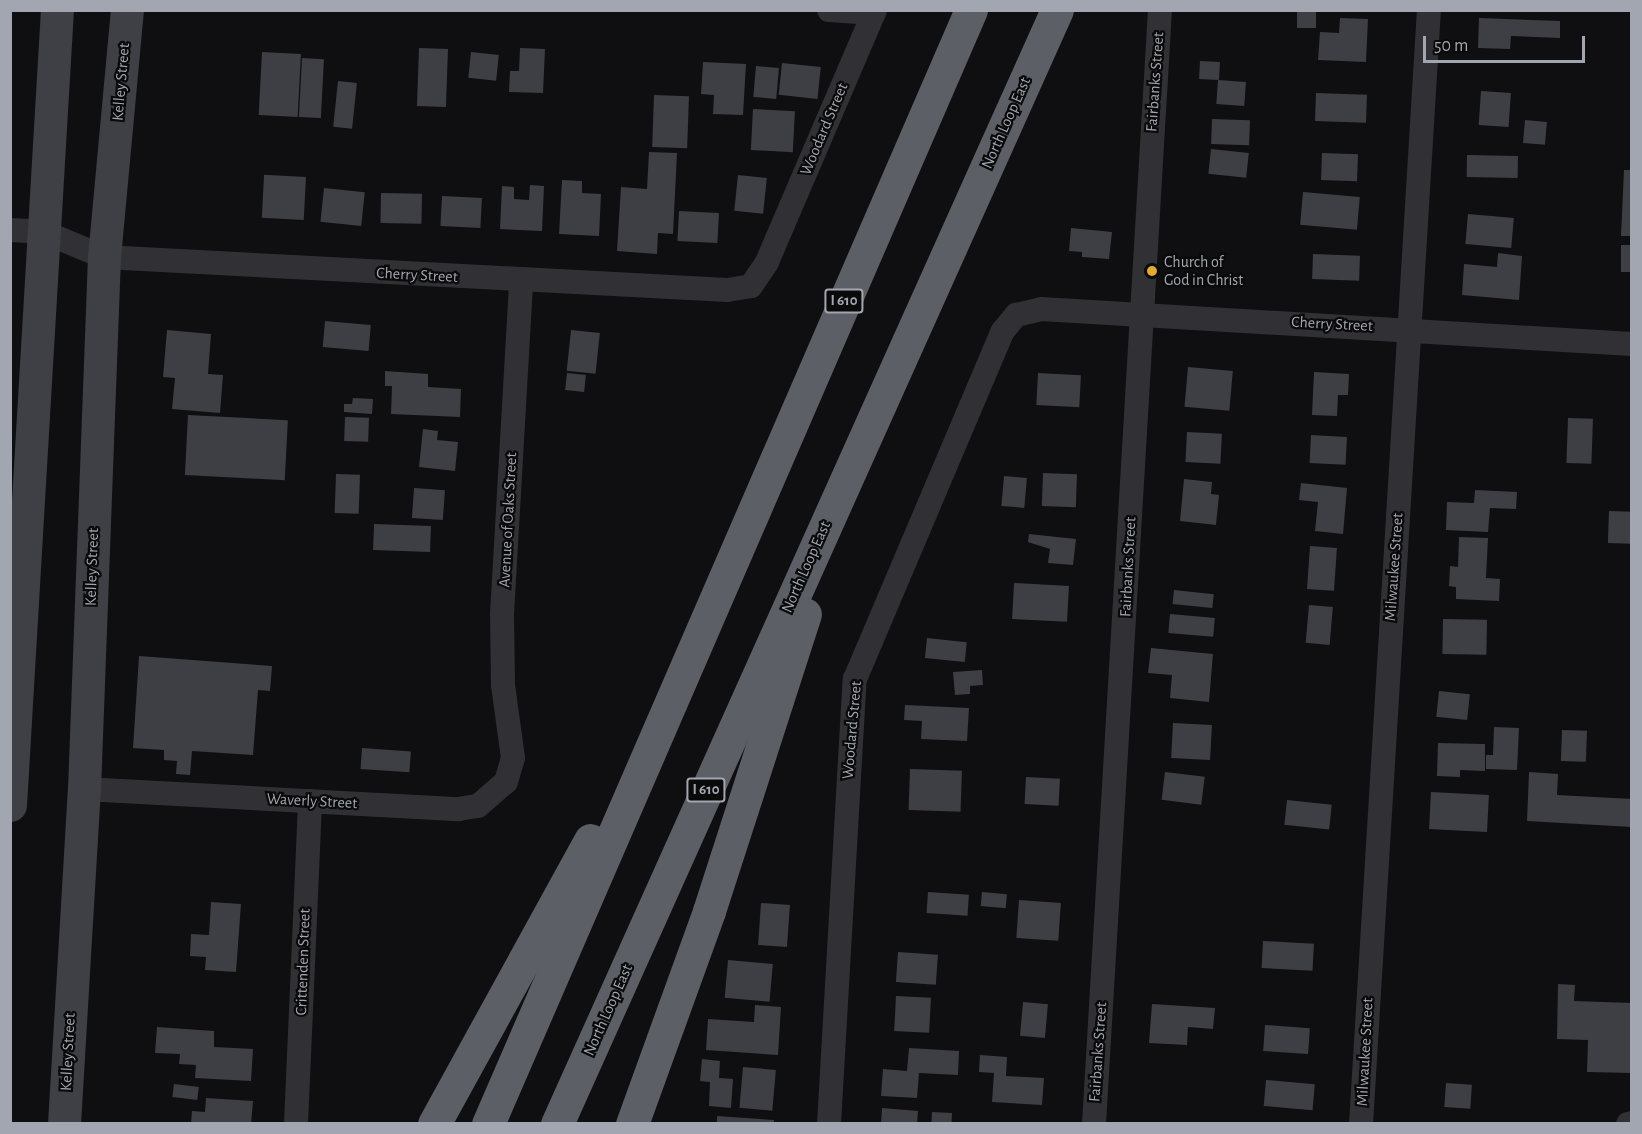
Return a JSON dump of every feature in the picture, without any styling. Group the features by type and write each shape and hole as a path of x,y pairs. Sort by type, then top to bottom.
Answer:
{"highway":[{"name":"I 610","path":"488,1124 971,10"},
{"name":"North Loop East","path":"557,1124 1057,10"},
{"path":"632,1124 709,911 856,456"},
{"path":"434,1124 685,667"}],"main road":[{"path":"10,805 57,10"},
{"name":"Kelley Street","path":"64,1124 84,789 104,256 128,10"}],"street":[{"path":"828,10 875,12"},
{"name":"Fairbanks Street","path":"1094,1124 1160,10"},
{"name":"Milwaukee Street","path":"1361,1124 1429,10"},
{"name":"Woodard Street","path":"773,248 875,12"},
{"name":"Cherry Street","path":"10,230 44,232 104,256 521,281 727,290 751,286 773,248"},
{"name":"Avenue of Oaks Street","path":"513,758 501,656 521,281"},
{"name":"Cherry Street","path":"1032,311 1141,314 1409,328 1632,344"},
{"name":"Woodard Street","path":"829,1124 855,679 1003,331 1016,315 1032,311"},
{"name":"Waverly Street","path":"84,789 458,809 478,806 506,782 513,758"},
{"name":"Crittenden Street","path":"296,1124 310,801"}],"building":[{"path":"1297,10 1316,10 1316,28 1297,28"},
{"path":"1340,18 1368,19 1366,62 1318,60 1320,32 1339,33"},
{"path":"1479,18 1560,21 1560,38 1511,36 1510,49 1478,48"},
{"path":"419,48 448,49 446,107 417,106"},
{"path":"520,48 545,49 543,93 509,92 510,71 519,71"},
{"path":"262,52 301,54 298,117 259,115"},
{"path":"471,52 499,55 496,81 468,78"},
{"path":"302,58 324,59 321,118 299,117"},
{"path":"1200,61 1220,62 1219,80 1199,79"},
{"path":"703,62 746,64 743,115 713,114 714,95 701,94"},
{"path":"782,63 821,67 817,99 779,95"},
{"path":"756,66 779,68 776,99 753,97"},
{"path":"1218,80 1246,82 1244,106 1216,104"},
{"path":"338,81 357,83 352,129 333,127"},
{"path":"1481,91 1511,93 1509,127 1479,125"},
{"path":"1316,93 1367,95 1366,123 1315,121"},
{"path":"654,95 689,96 687,148 652,147"},
{"path":"753,109 795,111 793,152 751,150"},
{"path":"1212,119 1250,120 1249,145 1211,144"},
{"path":"1525,120 1547,122 1545,145 1523,143"},
{"path":"1211,149 1249,153 1246,178 1208,174"},
{"path":"649,152 677,153 673,234 658,233 657,254 617,251 621,187 647,189"},
{"path":"1322,153 1358,154 1357,181 1321,180"},
{"path":"1467,155 1518,156 1518,178 1467,177"},
{"path":"1624,170 1632,170 1632,236 1621,236"},
{"path":"264,175 306,177 304,220 262,218"},
{"path":"738,175 767,178 763,214 734,211"},
{"path":"562,180 582,181 582,193 601,194 599,236 559,234"},
{"path":"530,185 544,186 542,231 500,229 502,186 514,187 514,199 529,200"},
{"path":"324,188 365,192 361,226 320,222"},
{"path":"1303,192 1360,197 1357,230 1300,225"},
{"path":"381,193 422,194 421,224 380,223"},
{"path":"442,196 482,198 480,228 440,226"},
{"path":"679,211 719,213 717,243 677,241"},
{"path":"1468,214 1514,218 1511,248 1465,244"},
{"path":"1071,228 1112,232 1109,259 1082,257 1082,252 1069,251"},
{"path":"1621,245 1632,245 1632,272 1621,272"},
{"path":"1498,253 1522,256 1519,300 1462,295 1464,264 1497,267"},
{"path":"1313,254 1360,256 1359,281 1312,279"},
{"path":"325,321 371,325 369,351 323,347"},
{"path":"167,330 211,334 208,374 223,375 220,413 172,409 175,378 163,377"},
{"path":"571,330 600,333 596,374 567,371"},
{"path":"1188,367 1233,371 1229,411 1185,407"},
{"path":"385,371 428,374 428,387 461,389 460,417 391,414 392,386 385,386"},
{"path":"1314,372 1349,374 1348,395 1338,395 1337,416 1312,415"},
{"path":"567,373 586,375 584,392 565,390"},
{"path":"1038,373 1081,375 1079,407 1036,405"},
{"path":"353,398 373,399 372,414 344,412 344,404 352,404"},
{"path":"188,415 288,420 285,480 185,475"},
{"path":"345,417 369,418 368,442 344,441"},
{"path":"1568,418 1593,419 1591,464 1566,463"},
{"path":"423,429 438,431 437,440 458,442 455,471 419,467"},
{"path":"1187,432 1222,434 1220,464 1185,462"},
{"path":"1311,435 1347,437 1345,465 1310,463"},
{"path":"1043,473 1077,474 1076,507 1042,506"},
{"path":"336,474 360,475 359,514 335,513"},
{"path":"1004,476 1027,478 1024,508 1001,506"},
{"path":"1184,479 1212,482 1211,494 1219,495 1216,525 1180,521"},
{"path":"1301,483 1347,488 1343,534 1315,531 1318,502 1299,500"},
{"path":"414,488 445,490 443,520 412,518"},
{"path":"1475,490 1517,492 1516,509 1490,508 1488,532 1446,530 1447,502 1474,503"},
{"path":"1609,511 1632,512 1631,544 1608,543"},
{"path":"374,524 431,526 430,552 373,550"},
{"path":"1029,534 1076,539 1073,565 1048,563 1050,549 1028,542"},
{"path":"1459,537 1488,538 1486,578 1500,579 1499,601 1456,599 1456,587 1449,586 1450,566 1458,567"},
{"path":"1310,546 1337,548 1334,591 1307,589"},
{"path":"1014,583 1069,586 1067,622 1012,619"},
{"path":"1174,590 1214,594 1212,608 1173,604"},
{"path":"1309,605 1333,607 1330,645 1306,643"},
{"path":"1170,614 1215,618 1213,637 1168,633"},
{"path":"1443,619 1487,620 1486,655 1442,654"},
{"path":"927,638 967,642 965,662 925,658"},
{"path":"1151,648 1213,654 1209,702 1170,698 1172,675 1148,673"},
{"path":"139,656 272,666 270,691 258,690 253,755 192,751 190,775 176,774 177,761 164,760 164,750 133,748"},
{"path":"982,670 983,685 970,686 970,694 955,695 953,672"},
{"path":"1439,691 1470,694 1467,720 1436,717"},
{"path":"905,705 969,708 967,741 921,739 922,721 904,720"},
{"path":"1173,723 1212,725 1210,760 1171,758"},
{"path":"1494,727 1519,728 1517,770 1486,769 1486,755 1493,755"},
{"path":"1562,730 1587,731 1586,762 1561,761"},
{"path":"1438,743 1485,744 1485,771 1460,770 1460,777 1437,776"},
{"path":"362,748 411,751 409,772 361,769"},
{"path":"910,769 962,771 961,812 909,810"},
{"path":"1165,772 1205,777 1201,805 1162,800"},
{"path":"1529,772 1558,774 1557,795 1632,799 1632,827 1527,821"},
{"path":"1026,777 1060,779 1059,806 1025,804"},
{"path":"1431,792 1489,795 1487,832 1429,829"},
{"path":"1287,800 1332,805 1329,830 1284,825"},
{"path":"928,892 969,895 967,916 927,913"},
{"path":"982,892 1007,894 1006,908 981,906"},
{"path":"1019,900 1061,903 1058,941 1016,938"},
{"path":"211,902 241,904 236,972 205,970 206,957 190,956 191,934 209,935"},
{"path":"761,903 790,905 787,947 758,945"},
{"path":"1263,941 1314,944 1313,971 1262,968"},
{"path":"898,952 938,955 936,985 896,982"},
{"path":"728,960 773,964 770,1002 725,998"},
{"path":"1558,984 1575,985 1574,1001 1632,1003 1632,1073 1587,1072 1588,1040 1557,1039"},
{"path":"896,996 931,998 929,1033 894,1031"},
{"path":"1023,1002 1048,1004 1045,1038 1020,1036"},
{"path":"1152,1004 1215,1008 1213,1029 1188,1027 1187,1045 1149,1043"},
{"path":"755,1005 781,1007 778,1055 706,1050 708,1019 754,1022"},
{"path":"1265,1025 1310,1028 1308,1054 1263,1051"},
{"path":"157,1027 214,1031 214,1047 253,1049 251,1081 195,1078 196,1065 179,1064 180,1054 155,1053"},
{"path":"909,1048 959,1051 958,1075 919,1073 917,1098 881,1096 883,1069 907,1071"},
{"path":"980,1055 1007,1057 1006,1076 1044,1078 1042,1105 992,1102 994,1073 979,1072"},
{"path":"702,1059 720,1061 719,1078 733,1079 731,1108 709,1106 710,1082 700,1081"},
{"path":"743,1067 776,1070 772,1111 739,1108"},
{"path":"1266,1080 1315,1084 1313,1110 1264,1106"},
{"path":"1446,1083 1472,1085 1470,1109 1444,1107"},
{"path":"174,1084 199,1087 197,1100 172,1097"},
{"path":"206,1098 253,1101 251,1124 191,1124 192,1111 205,1112"},
{"path":"882,1108 918,1111 917,1124 881,1124"},
{"path":"932,1112 952,1113 951,1124 931,1124"},
{"path":"717,1116 774,1120 774,1124 717,1124"}],"place":[{"name":"Church of God in Christ","path":"1152,271"}]}
